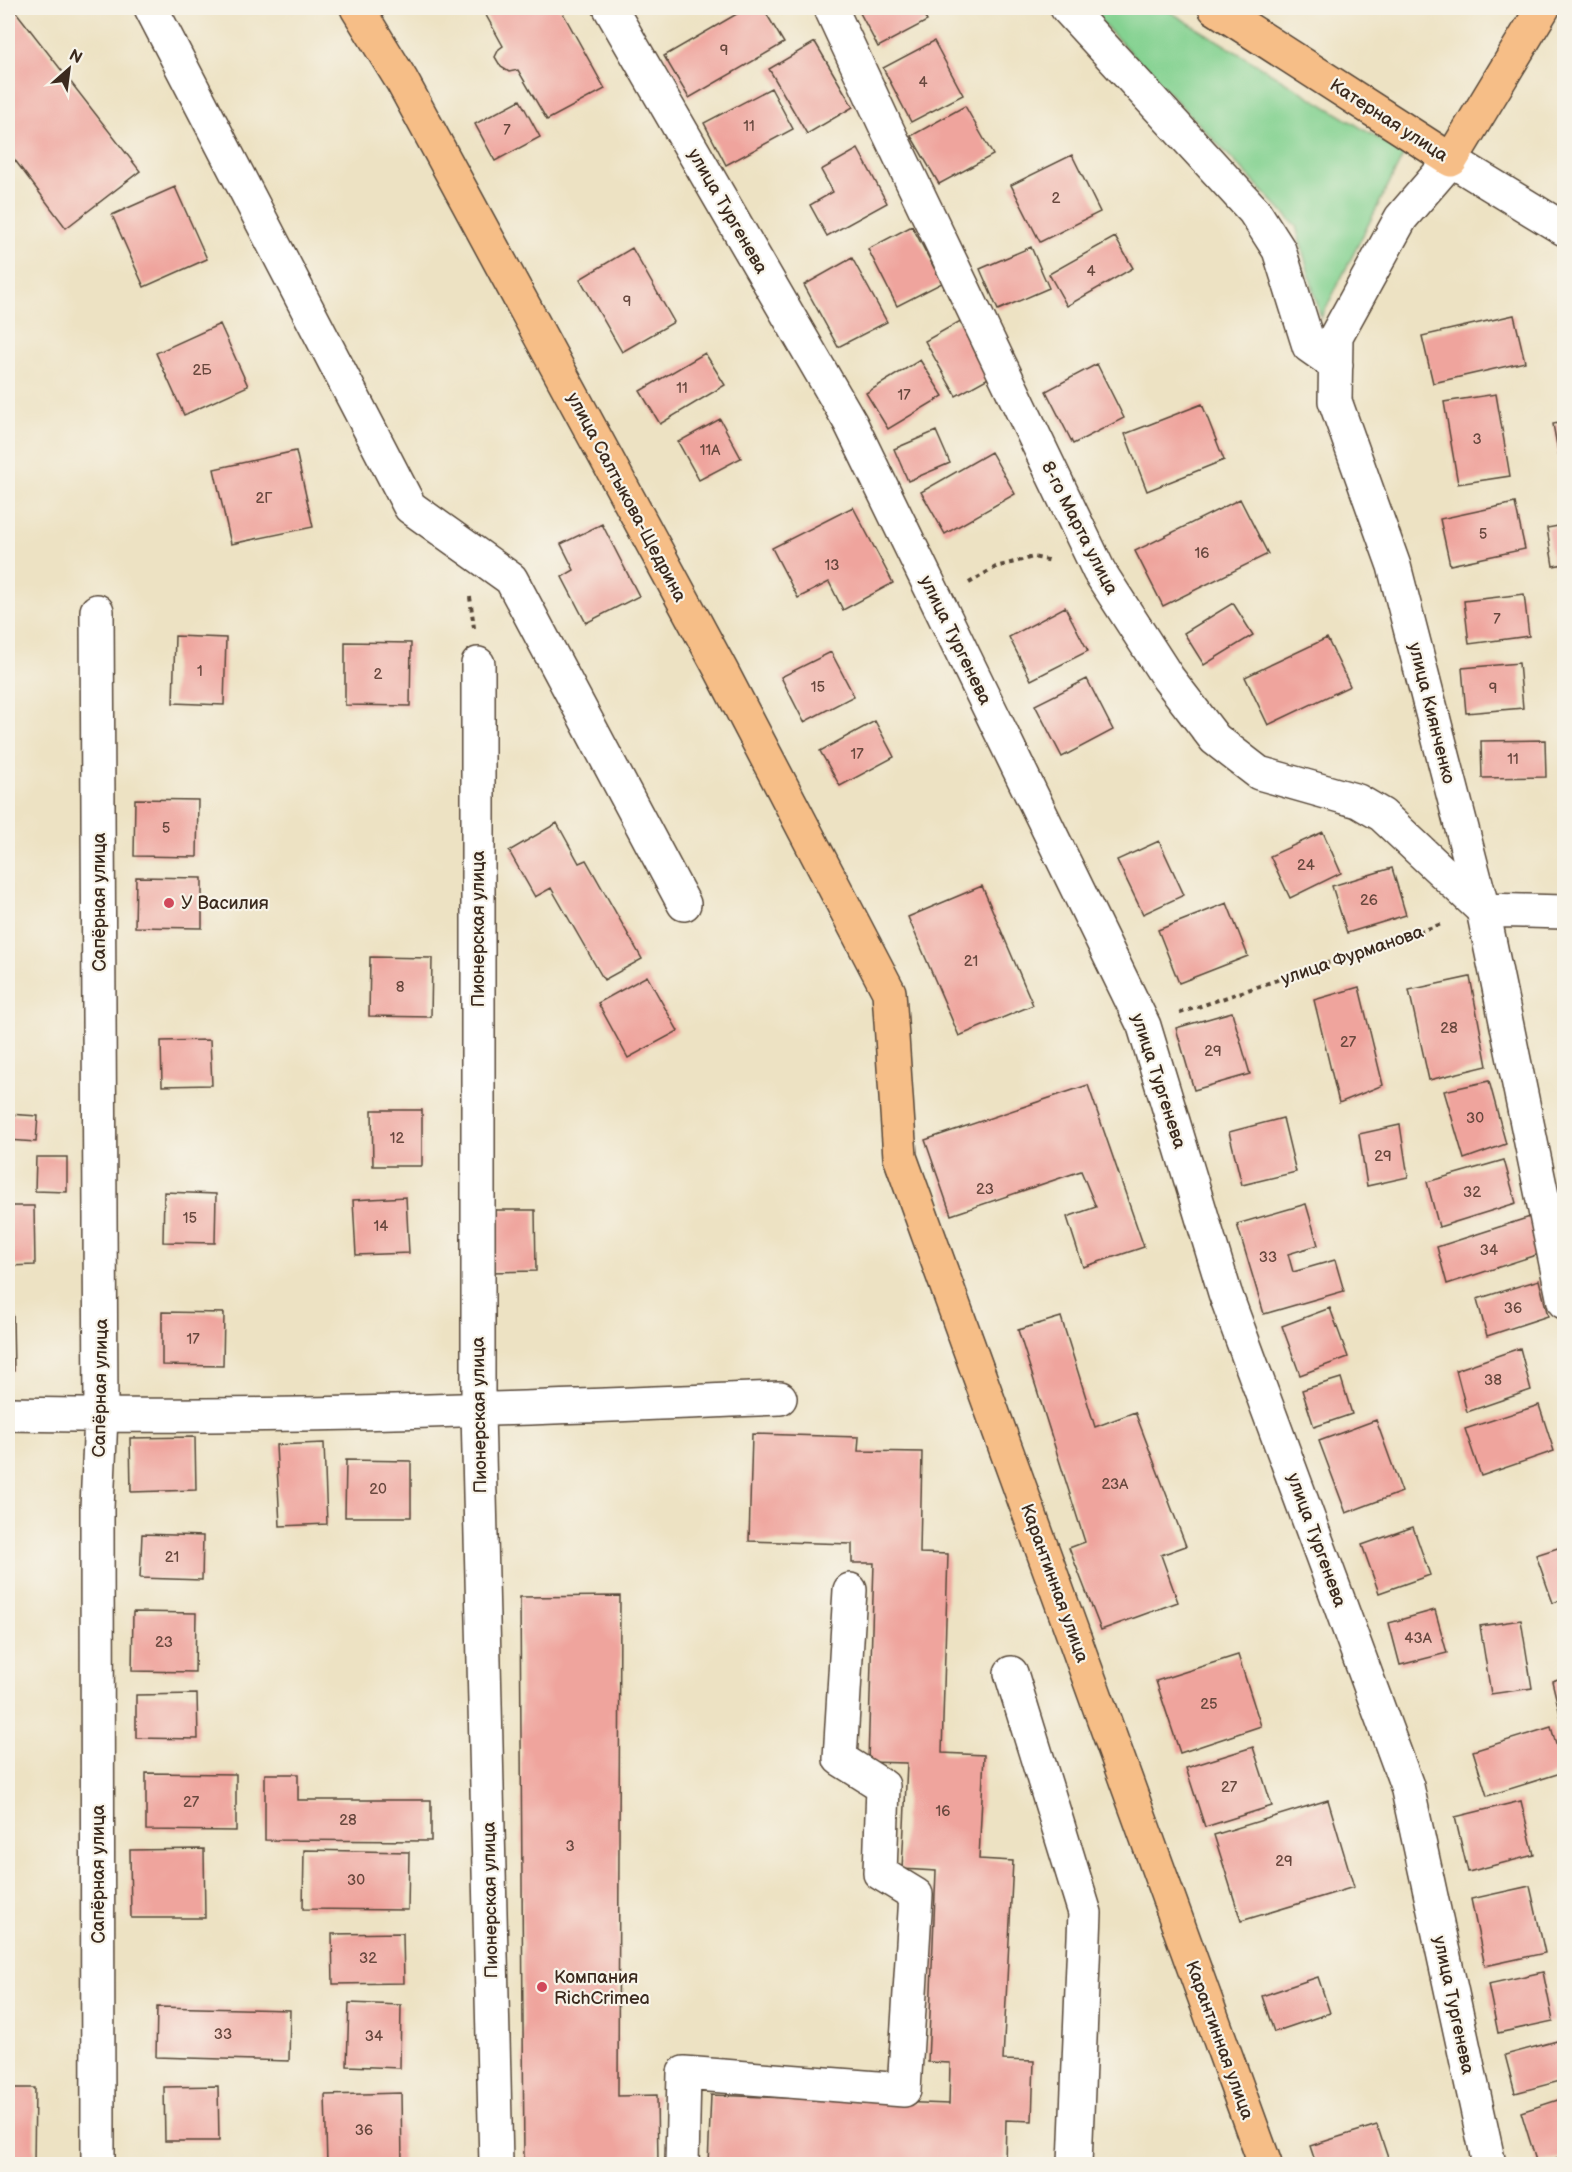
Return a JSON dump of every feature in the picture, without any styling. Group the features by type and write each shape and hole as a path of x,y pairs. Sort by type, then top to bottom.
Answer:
{"main road":[{"name":"улица Салтыкова-Щедрина","path":"357,8 402,81 721,670 889,992"},
{"name":"Катерная улица","path":"1215,8 1451,160"},
{"path":"1451,160 1543,8"},
{"name":"Карантинная улица","path":"889,992 900,1157 1265,2164"}],"street":[{"path":"151,8 410,507 512,579 684,904"},
{"name":"улица Тургенева","path":"610,8 850,422 1144,1026 1226,1293 1407,1786 1489,2164"},
{"name":"8-го Марта улица","path":"832,8 890,136 1099,571 1168,678 1215,739 1258,773 1358,801 1382,815 1483,910"},
{"path":"1067,8 1254,211 1279,250 1309,346 1336,365"},
{"name":"улица Киянченко","path":"1451,160 1401,218 1336,336 1335,401 1394,566 1483,910 1564,1302"},
{"name":"Катерная улица","path":"1451,160 1564,229"},
{"name":"Сапёрная улица","path":"97,611 101,1416 97,1508 98,2164"},
{"name":"Пионерская улица","path":"478,664 478,1411 496,2164"},
{"path":"1483,910 1564,912"},
{"path":"8,1414 101,1416 478,1411 780,1398"},
{"path":"682,2164 684,2073 904,2090 916,1895 880,1873 883,1786 840,1759 850,1590"},
{"path":"1011,1672 1085,1913 1075,2164"}],"path":[{"path":"465,546 478,664"},
{"path":"938,602 996,567 1033,557 1099,571"},
{"name":"улица Фурманова","path":"1144,1026 1483,910"}],"green space":[{"path":"1088,8 1164,8 1404,154 1321,318 1296,226"}],"building":[{"path":"8,8 13,8 140,171 66,228 8,151"},
{"path":"482,8 560,8 605,89 547,120 518,70 509,72 501,67 495,57 503,46"},
{"path":"747,8 763,8 784,43 689,98 664,56"},
{"path":"920,8 927,21 878,47 858,9"},
{"path":"934,41 963,95 911,122 883,68"},
{"path":"815,42 853,107 807,134 769,69"},
{"path":"771,88 793,129 726,165 704,123"},
{"path":"520,100 540,137 495,161 475,124"},
{"path":"965,106 993,155 939,184 911,136"},
{"path":"858,149 887,203 827,236 810,205 833,192 821,170"},
{"path":"1072,155 1100,212 1040,242 1011,185"},
{"path":"175,187 207,259 144,287 112,215"},
{"path":"912,226 942,283 897,306 868,249"},
{"path":"1115,237 1133,268 1067,306 1049,274"},
{"path":"1031,247 1049,288 998,310 980,269"},
{"path":"632,248 674,322 622,352 580,279"},
{"path":"852,258 887,322 838,347 804,285"},
{"path":"1514,315 1525,362 1433,383 1422,336"},
{"path":"964,319 994,375 956,396 925,341"},
{"path":"220,324 248,386 184,415 156,353"},
{"path":"705,353 725,385 660,424 640,391"},
{"path":"920,360 943,396 888,429 866,393"},
{"path":"1097,364 1124,418 1073,444 1046,391"},
{"path":"1496,394 1510,476 1458,484 1444,402"},
{"path":"1202,404 1224,460 1147,491 1125,434"},
{"path":"720,419 741,458 699,480 678,442"},
{"path":"1564,422 1564,478 1563,478 1553,424"},
{"path":"936,431 950,463 908,481 894,449"},
{"path":"296,451 313,527 231,544 214,469"},
{"path":"991,452 1015,494 945,534 921,492"},
{"path":"1240,499 1268,554 1163,606 1135,551"},
{"path":"1515,503 1525,549 1450,565 1440,519"},
{"path":"853,507 893,583 843,610 829,582 798,598 772,548"},
{"path":"602,524 639,596 586,623 562,577 574,570 561,544"},
{"path":"1564,525 1564,564 1553,566 1547,528"},
{"path":"1524,594 1529,636 1469,644 1464,601"},
{"path":"1233,603 1253,635 1204,665 1184,633"},
{"path":"1065,607 1088,651 1031,680 1009,637"},
{"path":"175,636 226,638 224,705 173,703"},
{"path":"1327,638 1350,686 1268,725 1245,677"},
{"path":"345,642 411,643 410,706 345,705"},
{"path":"831,652 854,696 804,722 781,677"},
{"path":"1519,663 1523,708 1466,713 1462,668"},
{"path":"1087,679 1113,730 1062,757 1035,705"},
{"path":"875,721 894,757 840,786 820,751"},
{"path":"1545,740 1546,777 1482,778 1481,741"},
{"path":"135,799 198,800 197,857 134,856"},
{"path":"557,823 579,863 586,860 642,959 604,980 551,888 535,897 509,851"},
{"path":"1323,832 1341,873 1290,898 1270,856"},
{"path":"1159,841 1184,895 1143,914 1117,860"},
{"path":"1392,868 1406,915 1347,933 1332,886"},
{"name":"У Василия","path":"136,877 202,878 202,928 135,927"},
{"path":"982,886 1033,1005 959,1036 908,917"},
{"path":"1227,903 1248,956 1179,983 1158,930"},
{"path":"8,955 11,955 10,1005 8,1005"},
{"path":"370,957 432,958 431,1017 369,1016"},
{"path":"647,976 678,1031 628,1058 598,1003"},
{"path":"1470,977 1487,1066 1429,1080 1409,990"},
{"path":"1359,987 1383,1085 1339,1103 1314,1000"},
{"path":"1232,1012 1250,1074 1194,1090 1176,1028"},
{"path":"210,1040 212,1085 162,1086 161,1041"},
{"path":"1489,1081 1506,1144 1464,1159 1444,1091"},
{"path":"1088,1085 1144,1247 1083,1267 1067,1217 1096,1207 1081,1171 951,1215 925,1140"},
{"path":"372,1110 422,1110 422,1166 373,1166"},
{"path":"8,1114 38,1116 36,1142 8,1140"},
{"path":"1283,1118 1296,1172 1242,1185 1229,1132"},
{"path":"1400,1125 1408,1177 1367,1186 1359,1134"},
{"path":"36,1157 67,1157 67,1192 35,1191"},
{"path":"1504,1160 1516,1203 1439,1227 1427,1182"},
{"path":"164,1192 216,1194 215,1243 163,1242"},
{"path":"406,1197 409,1253 356,1255 353,1200"},
{"path":"1306,1204 1318,1245 1288,1254 1293,1272 1335,1260 1344,1291 1264,1314 1237,1224"},
{"path":"8,1206 34,1206 35,1265 8,1266"},
{"path":"486,1210 535,1210 536,1271 487,1272"},
{"path":"1530,1217 1542,1253 1447,1284 1437,1247"},
{"path":"1539,1280 1548,1316 1487,1336 1477,1299"},
{"path":"1330,1308 1348,1357 1300,1375 1282,1326"},
{"path":"162,1312 224,1313 223,1366 162,1365"},
{"path":"8,1315 13,1315 14,1371 8,1371"},
{"path":"1061,1317 1095,1427 1135,1412 1186,1546 1161,1555 1178,1602 1101,1630 1069,1548 1085,1542 1018,1330"},
{"path":"1520,1348 1531,1390 1467,1412 1456,1370"},
{"path":"1341,1378 1352,1414 1314,1427 1302,1390"},
{"path":"1539,1405 1554,1451 1481,1476 1465,1429"},
{"path":"1376,1420 1402,1492 1346,1513 1319,1441"},
{"path":"752,1434 859,1437 858,1451 922,1452 920,1553 948,1554 942,1753 984,1755 979,1859 1013,1861 1003,2060 1034,2061 1032,2121 1006,2120 1005,2164 708,2164 711,2095 949,2104 950,2063 928,2062 936,1871 902,1869 907,1763 868,1762 874,1563 852,1563 852,1544 749,1541"},
{"path":"195,1437 196,1490 131,1492 130,1438"},
{"path":"324,1443 327,1524 280,1526 276,1445"},
{"path":"346,1460 411,1461 411,1517 345,1517"},
{"path":"1413,1527 1430,1575 1379,1593 1362,1545"},
{"path":"142,1534 203,1536 202,1580 140,1578"},
{"path":"1564,1546 1564,1599 1553,1603 1536,1555"},
{"path":"620,1596 618,2096 657,2095 658,2164 524,2164 520,1597"},
{"path":"1435,1610 1447,1653 1400,1665 1389,1623"},
{"path":"133,1612 196,1613 195,1672 132,1671"},
{"path":"1521,1620 1532,1688 1491,1694 1480,1626"},
{"path":"1238,1655 1261,1726 1180,1753 1156,1681"},
{"path":"1564,1677 1564,1722 1562,1723 1552,1681"},
{"path":"197,1694 198,1739 136,1738 136,1695"},
{"path":"1551,1727 1564,1772 1487,1796 1473,1751"},
{"path":"1253,1747 1272,1806 1205,1827 1186,1768"},
{"path":"146,1773 236,1774 236,1831 146,1830"},
{"path":"265,1774 298,1774 298,1800 431,1800 431,1841 265,1840"},
{"path":"1328,1800 1354,1887 1241,1921 1214,1835"},
{"path":"1521,1801 1534,1855 1468,1872 1455,1817"},
{"path":"204,1849 205,1918 131,1918 130,1850"},
{"path":"304,1850 409,1852 408,1910 303,1909"},
{"path":"1530,1886 1545,1953 1485,1966 1471,1899"},
{"path":"403,1933 404,1983 333,1984 332,1934"},
{"path":"1543,1972 1553,2021 1498,2033 1488,1984"},
{"path":"1318,1977 1330,2013 1274,2032 1262,1996"},
{"path":"349,2003 401,2005 400,2068 347,2066"},
{"path":"157,2007 290,2010 289,2061 156,2057"},
{"path":"1557,2041 1564,2069 1564,2080 1515,2093 1505,2055"},
{"path":"218,2086 219,2141 165,2141 164,2087"},
{"path":"8,2088 35,2088 34,2164 8,2164"},
{"path":"401,2093 402,2164 327,2164 325,2095"},
{"path":"1564,2098 1564,2156 1537,2164 1521,2112"},
{"path":"1377,2125 1390,2164 1316,2164 1310,2146"}],"place":[{"name":"У Василия","path":"169,903"},
{"name":"Компания RichCrimea","path":"542,1987"}]}
